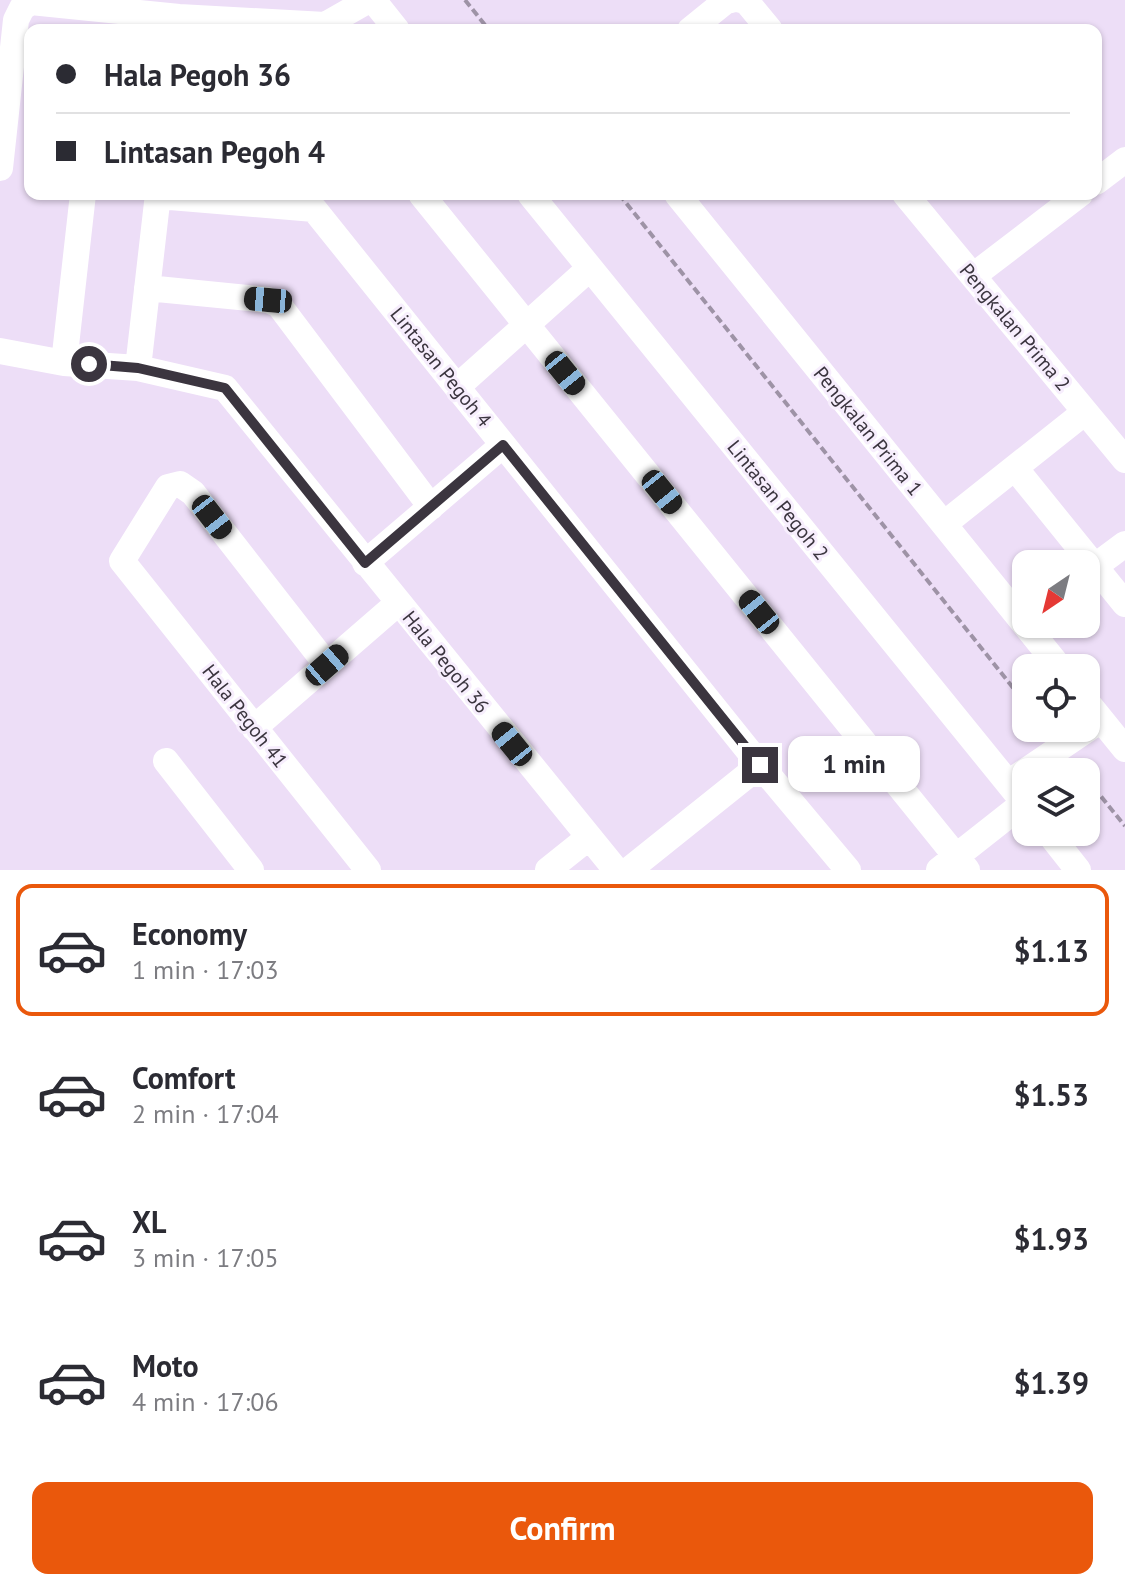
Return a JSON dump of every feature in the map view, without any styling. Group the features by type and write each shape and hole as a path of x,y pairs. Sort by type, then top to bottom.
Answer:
{"street":[{"path":"327,24 371,0 392,24"},
{"path":"697,24 726,1 739,0 764,24"},
{"path":"0,168 16,20 22,8 31,2 102,20 252,24"},
{"path":"1102,178 1124,164"},
{"path":"64,363 82,200"},
{"path":"138,368 157,200"},
{"name":"Lintasan Pegoh 4","path":"214,200 314,209 760,765 848,870"},
{"path":"426,200 954,865 1012,804"},
{"name":"Lintasan Pegoh 2","path":"535,200 1012,788"},
{"name":"Pengkalan Prima 1","path":"682,200 1012,606"},
{"name":"Pengkalan Prima 2","path":"910,200 1125,460"},
{"path":"973,276 1072,200"},
{"path":"457,387 590,268"},
{"path":"147,288 268,300 279,305 431,507"},
{"name":"Hala Pegoh 36","path":"0,351 64,363 138,368 225,388 616,870"},
{"path":"944,524 1085,412"},
{"path":"365,563 503,445"},
{"path":"1015,468 1075,550"},
{"name":"Hala Pegoh 41","path":"327,665 193,493 180,484 168,487 122,561 368,870"},
{"path":"1100,563 1125,544"},
{"path":"1100,580 1125,604"},
{"name":"Hala Pegoh 36","path":"254,728 398,603"},
{"path":"1100,718 1125,749"},
{"path":"1053,758 1066,742"},
{"path":"166,761 251,870"},
{"path":"629,870 760,765"},
{"path":"548,870 588,838"},
{"path":"1059,846 1078,870"}],"path":[{"path":"465,0 484,24"},
{"path":"624,200 1012,686"},
{"path":"1100,795 1125,826"}],"route":[{"path":"89,364 138,368 225,388 365,563 503,445 760,765"}]}
